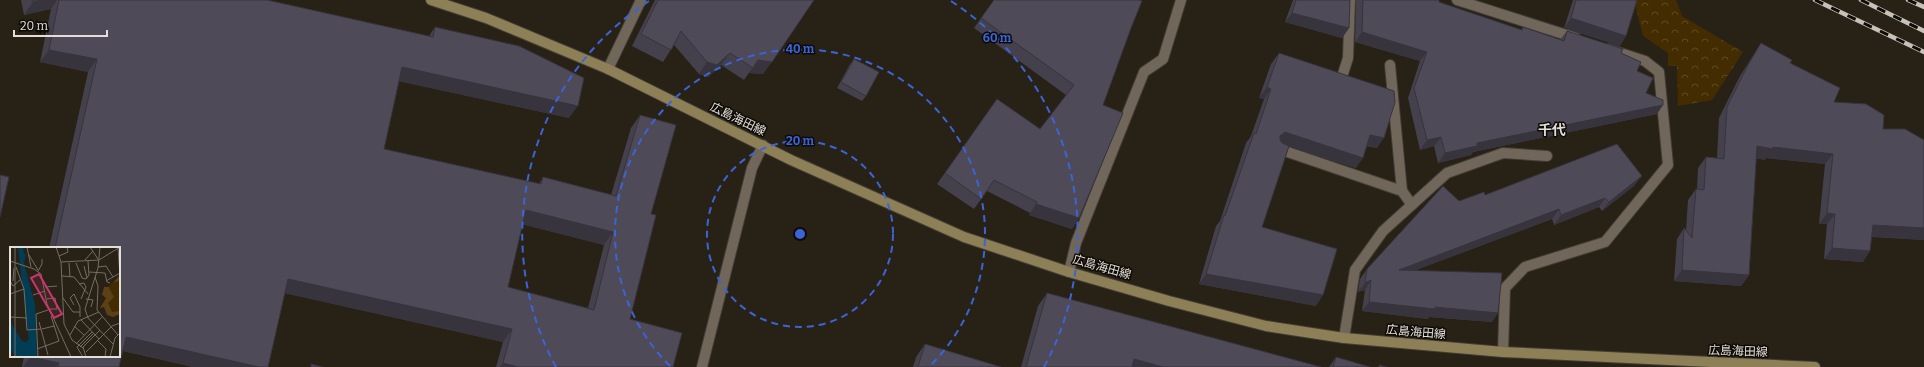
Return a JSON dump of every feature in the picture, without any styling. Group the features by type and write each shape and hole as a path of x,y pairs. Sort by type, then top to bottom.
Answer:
{"main road":[{"name":"広島海田線","path":"431,0 486,18 608,69 791,160 964,237 1069,272 1169,301 1266,326 1344,338 1503,352 1814,367"}],"street":[{"path":"608,69 641,0"},
{"path":"1069,272 1076,243 1144,72 1163,59 1181,0"},
{"path":"1341,80 1348,58 1350,0"},
{"path":"1457,0 1584,41"},
{"path":"1503,352 1505,288 1525,267 1605,242 1668,165 1659,72 1644,61 1600,46"},
{"path":"1390,65 1402,191 1412,205"},
{"path":"702,367 752,168 763,146"},
{"path":"1279,149 1402,191"},
{"path":"1344,338 1355,270 1383,231 1447,173 1503,153 1547,156"}],"green space":[{"path":"1634,0 1676,0 1682,16 1743,52 1712,100 1678,106 1677,66 1668,66 1668,53 1643,36"}],"building":[{"path":"59,0 267,0 433,37 435,27 519,46 584,78 578,106 402,67 384,149 541,184 543,177 616,196 640,115 676,125 651,214 656,215 630,319 682,333 673,367 518,367 503,363 512,329 288,279 268,367 259,367 126,337 119,367 58,367 59,363 30,357 120,357 120,247 55,247 97,59 49,50","holes":["526,210 613,232 594,310 508,287"]},
{"path":"658,0 814,0 772,62 758,60 753,68 730,53 717,65 707,62 681,31 671,50 641,34"},
{"path":"994,0 1142,1 1103,105 1123,113 1079,218 1036,204 1037,202 994,180 981,199 945,173 997,99 1040,129 1074,85 981,18"},
{"path":"1296,0 1350,0 1349,28 1292,13"},
{"path":"1363,0 1439,0 1439,2 1522,30 1523,27 1564,41 1567,31 1623,49 1621,53 1641,62 1637,71 1653,78 1646,93 1663,100 1663,105 1477,143 1477,146 1445,153 1441,137 1427,140 1414,88 1427,52 1362,32"},
{"path":"1576,0 1637,0 1626,36 1571,18"},
{"path":"1761,43 1792,60 1790,63 1840,88 1834,102 1866,104 1884,115 1883,129 1905,129 1924,140 1924,228 1873,225 1870,251 1832,248 1835,214 1827,213 1833,154 1773,147 1773,149 1757,146 1749,275 1682,270 1684,228 1692,238 1696,189 1704,190 1706,157 1724,159 1727,107"},
{"path":"1279,53 1394,91 1395,102 1384,138 1370,135 1363,158 1285,132 1280,136 1282,143 1289,146 1262,227 1337,249 1323,295 1206,274 1224,215 1225,216 1254,133 1256,134 1271,89 1267,87"},
{"path":"854,59 879,72 866,96 841,82"},
{"path":"1617,144 1642,176 1609,202 1605,198 1561,215 1559,209 1399,270 1502,273 1498,313 1435,307 1435,309 1369,302 1371,280 1365,283 1367,269 1443,186 1459,201 1484,192 1485,195"},
{"path":"0,175 9,177 0,217"},
{"path":"1047,293 1321,367 1163,367 1134,359 1132,367 1026,367"},
{"path":"925,344 1001,367 918,367"},
{"path":"1336,357 1370,367 1333,367"},
{"path":"311,364 323,367 311,367"}],"railway":[{"path":"1815,0 1924,52"},
{"path":"1861,0 1924,31"},
{"path":"1908,0 1924,7"}],"district":[{"name":"千代","path":"1552,130"}]}
